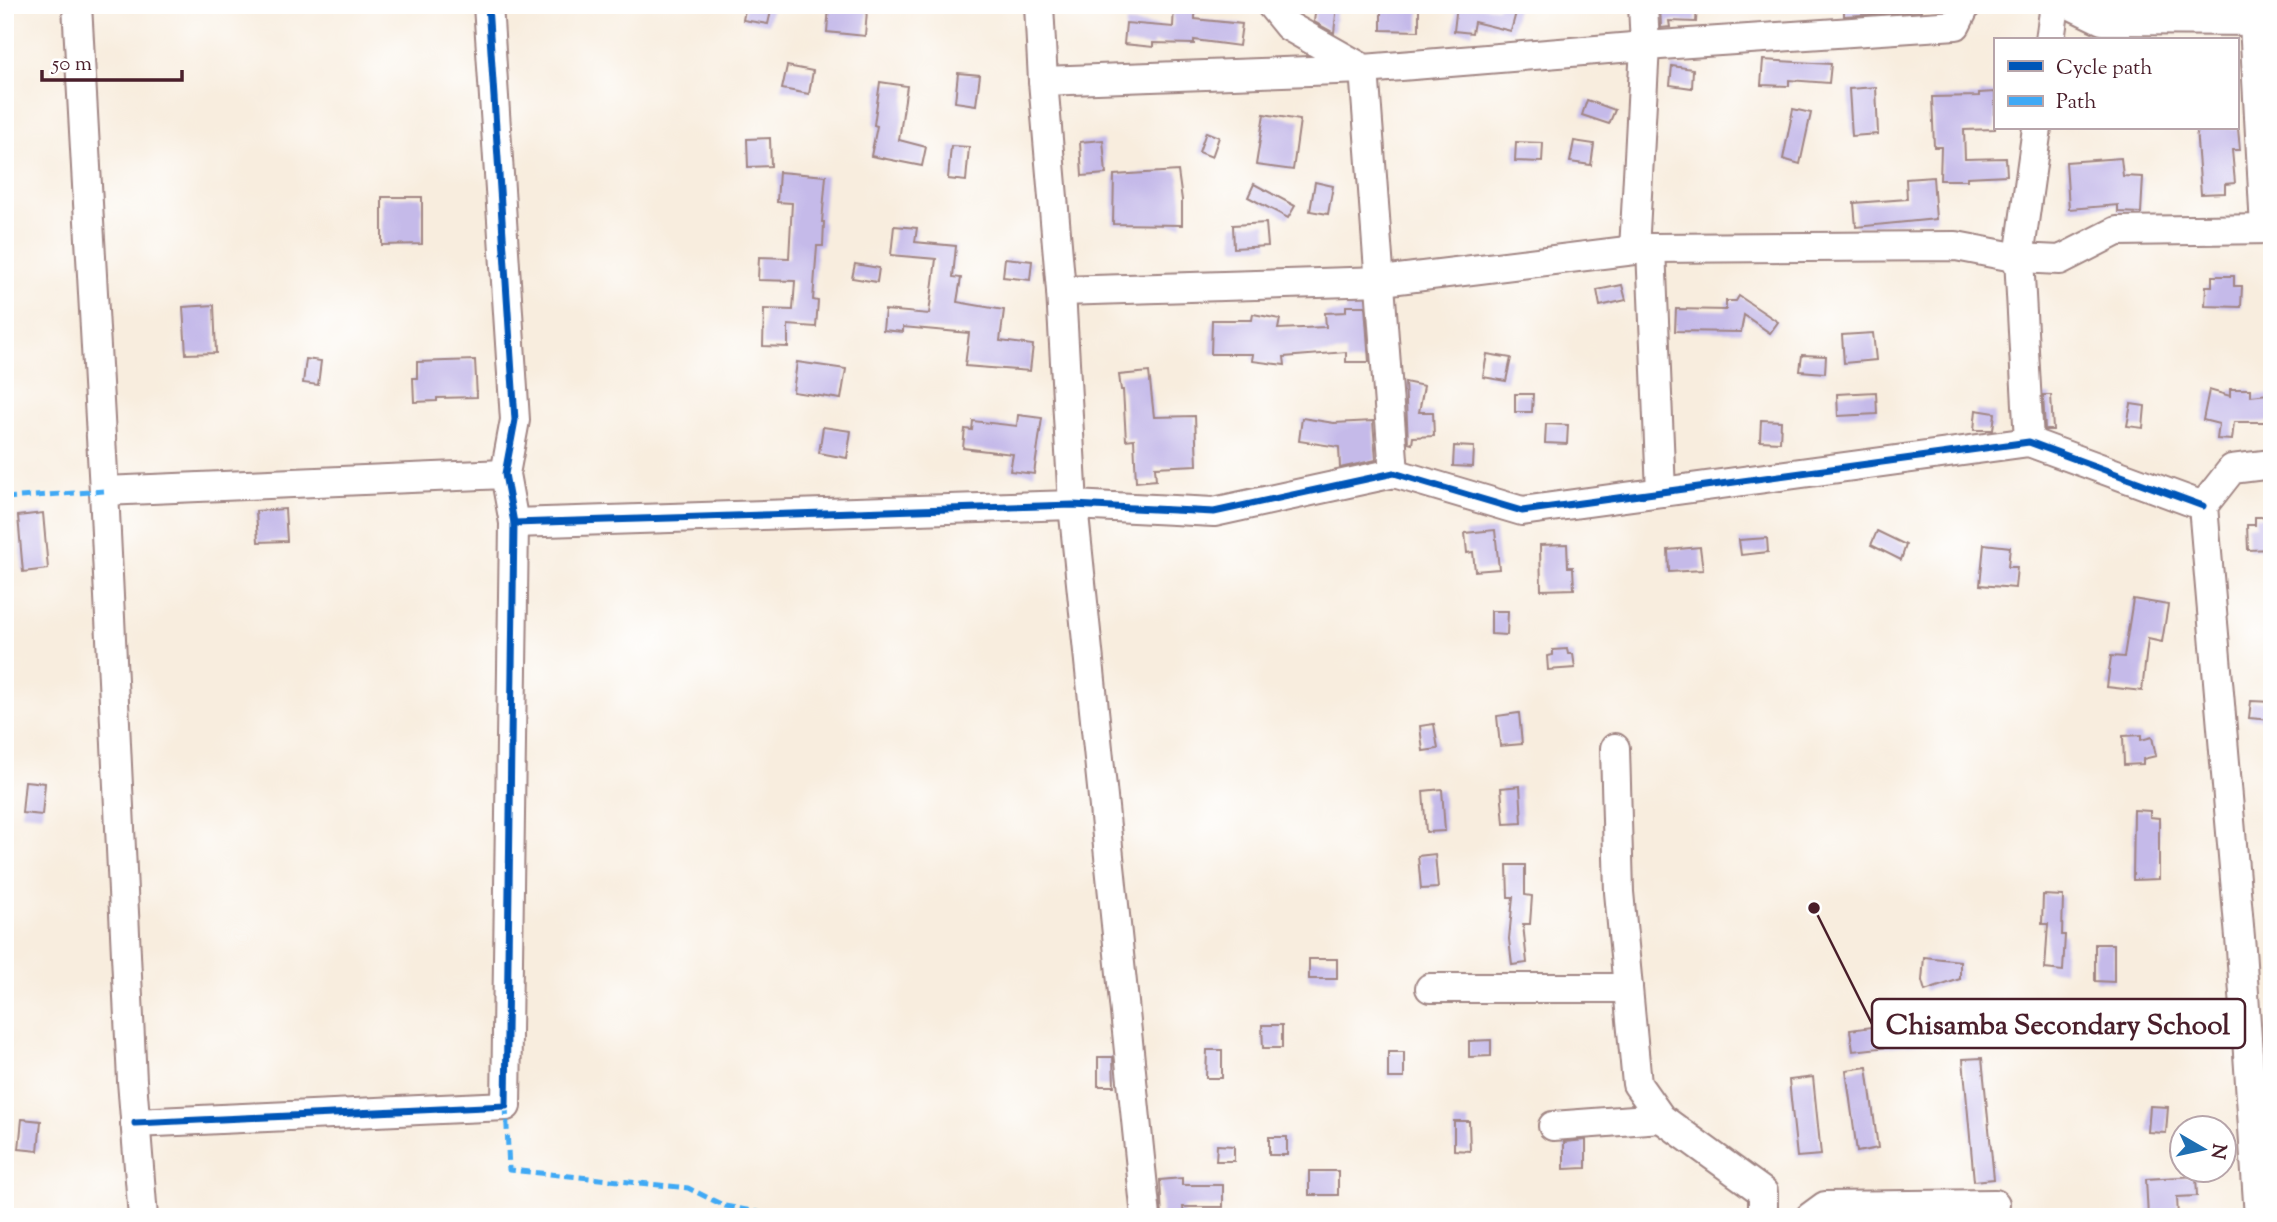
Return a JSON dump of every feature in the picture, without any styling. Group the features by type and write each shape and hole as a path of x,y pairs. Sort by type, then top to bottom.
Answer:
{"street":[{"path":"76,5 104,491 135,1123 143,1217"},
{"path":"135,1123 506,1106 514,523 505,474 515,420 488,5"},
{"path":"1039,5 1061,291 1073,505 1146,1217"},
{"path":"1271,5 1288,26 1364,69"},
{"path":"1643,5 1643,249 1661,492"},
{"path":"1043,81 1364,69 1645,46 1956,25 1966,5"},
{"path":"2050,38 2055,5"},
{"path":"1061,291 1382,281 1643,249 1956,246 2019,258 2060,260 2117,230 2268,229 2263,22 2102,20 2071,5"},
{"path":"1364,69 1382,281 1394,473"},
{"path":"2029,442 2019,258 2037,130"},
{"path":"514,523 1073,505 1214,512 1394,473 1522,511 2029,442 2203,506"},
{"path":"2259,1217 2240,935 2203,506 2232,469 2272,464"},
{"path":"104,491 505,474"},
{"path":"1615,748 1619,892 1637,1084 1661,1118 1763,1192 1763,1217"},
{"path":"1430,988 1628,988"},
{"path":"1552,1126 1661,1118"},
{"path":"1810,1217 1825,1206 1995,1204"}],"building":[{"path":"746,5 772,7 768,24 743,20"},
{"path":"1316,5 1337,5 1334,33 1314,22"},
{"path":"1381,5 1419,5 1419,31 1381,30"},
{"path":"1457,5 1498,8 1498,5 1518,5 1511,31 1474,22 1472,33 1454,31"},
{"path":"1660,5 1697,5 1696,22 1669,21 1670,27 1661,28"},
{"path":"1844,5 1921,5 1921,11 1844,16"},
{"path":"1174,6 1195,6 1195,19 1242,24 1239,46 1194,40 1194,44 1153,43 1153,47 1124,44 1126,23 1173,27"},
{"path":"829,7 867,10 865,36 827,32"},
{"path":"1763,60 1831,64 1829,83 1789,80 1789,86 1761,85"},
{"path":"787,66 813,71 809,94 782,89"},
{"path":"1672,66 1693,69 1692,88 1670,85"},
{"path":"958,73 980,75 976,105 955,102"},
{"path":"880,82 907,86 899,140 926,147 922,166 871,156 877,126 874,125"},
{"path":"1876,87 1878,134 1852,136 1849,89"},
{"path":"1994,92 1994,129 1964,130 1965,159 2006,158 2007,175 1940,180 1941,147 1934,147 1932,97 1979,96 1979,93"},
{"path":"1587,100 1615,110 1609,124 1582,115"},
{"path":"1793,109 1811,113 1800,164 1783,159"},
{"path":"1264,114 1300,120 1293,170 1256,165"},
{"path":"2238,128 2240,150 2232,150 2235,183 2225,184 2225,193 2201,194 2196,130"},
{"path":"1206,132 1219,137 1212,157 1199,152"},
{"path":"770,138 771,166 748,167 747,139"},
{"path":"1103,140 1106,174 1082,176 1080,142"},
{"path":"1574,141 1594,144 1591,165 1570,162"},
{"path":"1516,142 1543,143 1542,162 1515,161"},
{"path":"951,146 969,147 966,181 948,179"},
{"path":"2121,158 2123,176 2143,177 2141,213 2118,212 2118,205 2069,209 2066,162"},
{"path":"1178,171 1182,225 1113,224 1114,175"},
{"path":"779,172 826,176 823,246 817,246 813,300 818,301 816,327 788,325 788,347 763,346 764,309 793,310 795,281 758,280 759,257 789,258 792,203 777,202"},
{"path":"1933,177 1936,219 1856,227 1854,203 1907,199 1906,179"},
{"path":"1315,182 1333,186 1328,214 1310,211"},
{"path":"1254,184 1295,206 1288,218 1248,197"},
{"path":"382,197 422,197 422,244 382,245"},
{"path":"1266,223 1268,246 1234,248 1233,225"},
{"path":"894,226 917,228 915,242 956,246 953,277 961,278 957,302 1004,310 1000,341 1033,345 1030,371 965,366 969,333 903,327 903,332 883,330 885,310 929,314 936,259 891,255"},
{"path":"1005,258 1032,261 1030,280 1003,277"},
{"path":"855,264 879,268 877,282 852,278"},
{"path":"2212,276 2234,276 2234,286 2242,286 2241,307 2205,306 2206,286 2212,286"},
{"path":"1622,285 1626,300 1600,306 1597,290"},
{"path":"1739,296 1778,322 1770,333 1744,315 1741,332 1675,331 1676,309 1726,310 1726,301 1736,301"},
{"path":"214,305 216,353 186,354 183,307"},
{"path":"1346,306 1365,306 1369,362 1346,362 1346,352 1284,357 1285,365 1252,361 1253,354 1211,354 1212,320 1252,320 1253,314 1280,319 1278,329 1326,327 1325,313 1346,312"},
{"path":"1873,333 1876,360 1844,363 1842,335"},
{"path":"1487,354 1511,358 1506,381 1483,377"},
{"path":"1802,355 1826,356 1825,373 1800,371"},
{"path":"306,359 321,361 318,385 303,383"},
{"path":"475,360 477,397 437,398 437,401 414,402 413,378 417,378 417,362"},
{"path":"797,362 846,369 841,399 793,392"},
{"path":"1149,372 1154,417 1195,416 1197,465 1155,467 1156,480 1136,482 1134,439 1126,440 1123,390 1119,375"},
{"path":"1405,382 1424,386 1419,412 1433,412 1434,436 1413,437 1412,444 1408,443"},
{"path":"2230,389 2251,389 2251,396 2268,394 2269,399 2272,399 2272,422 2234,422 2232,440 2217,439 2219,424 2203,420 2209,390 2230,396"},
{"path":"1876,392 1877,414 1838,416 1837,394"},
{"path":"1515,394 1533,394 1532,412 1515,412"},
{"path":"2043,395 2051,395 2053,430 2045,430"},
{"path":"2131,404 2145,406 2143,428 2127,426"},
{"path":"1976,410 1995,413 1993,430 1974,430"},
{"path":"1018,415 1042,418 1034,474 1010,471 1013,454 963,448 965,429 972,430 973,421 1017,426"},
{"path":"1302,418 1334,423 1373,421 1376,460 1340,468 1339,447 1299,441"},
{"path":"1761,420 1781,421 1780,442 1760,441"},
{"path":"1546,424 1568,425 1567,444 1545,443"},
{"path":"823,427 851,431 847,458 819,453"},
{"path":"1454,446 1474,447 1473,467 1453,466"},
{"path":"285,509 287,541 258,542 256,511"},
{"path":"43,513 48,569 23,572 18,516"},
{"path":"2255,517 2272,517 2272,549 2248,550 2247,525 2255,525"},
{"path":"1495,530 1499,569 1475,571 1473,552 1467,553 1465,533"},
{"path":"1877,531 1906,545 1901,560 1871,545"},
{"path":"1767,538 1768,552 1741,555 1739,540"},
{"path":"1567,544 1568,567 1573,567 1574,589 1541,590 1540,545"},
{"path":"1984,544 2010,547 2008,567 2017,567 2015,588 1980,585"},
{"path":"1700,547 1703,570 1669,572 1668,550"},
{"path":"2133,599 2168,605 2162,642 2148,639 2142,691 2107,687 2111,656 2124,657"},
{"path":"1491,611 1508,611 1507,635 1491,634"},
{"path":"1567,649 1568,654 1573,654 1575,668 1548,670 1547,656 1553,655 1553,650"},
{"path":"2251,701 2272,702 2272,720 2249,718"},
{"path":"1519,713 1522,744 1500,746 1497,716"},
{"path":"1434,724 1438,749 1423,751 1420,726"},
{"path":"2141,735 2141,740 2152,737 2156,756 2143,759 2143,764 2124,765 2123,736"},
{"path":"25,781 45,783 42,815 22,813"},
{"path":"1520,786 1522,823 1504,824 1501,788"},
{"path":"1442,789 1445,831 1426,832 1423,791"},
{"path":"2134,810 2150,811 2150,817 2159,818 2159,879 2133,880"},
{"path":"1435,854 1438,888 1421,889 1418,856"},
{"path":"1507,865 1525,865 1525,895 1532,896 1530,924 1523,924 1527,963 1512,965 1509,939 1513,897 1508,897"},
{"path":"2043,895 2063,896 2063,971 2045,969 2048,924 2042,924"},
{"path":"2095,944 2114,944 2114,982 2095,981"},
{"path":"1924,957 1960,961 1960,979 1925,991 1922,981"},
{"path":"1309,959 1337,959 1337,979 1309,979"},
{"path":"1966,1014 1969,1038 1853,1051 1850,1030"},
{"path":"1262,1025 1282,1025 1282,1048 1263,1048"},
{"path":"1491,1040 1491,1056 1469,1057 1469,1041"},
{"path":"1207,1050 1222,1050 1222,1078 1206,1078"},
{"path":"1388,1052 1404,1052 1404,1078 1388,1078"},
{"path":"1098,1057 1113,1057 1114,1086 1098,1086"},
{"path":"1982,1058 1994,1179 1974,1181 1963,1059"},
{"path":"1867,1067 1878,1148 1857,1152 1846,1070"},
{"path":"1813,1077 1821,1155 1797,1157 1789,1080"},
{"path":"2150,1106 2168,1107 2166,1133 2148,1132"},
{"path":"22,1119 41,1121 38,1151 19,1149"},
{"path":"1454,1121 1469,1121 1470,1151 1454,1150"},
{"path":"1269,1137 1287,1137 1287,1155 1269,1155"},
{"path":"1586,1140 1586,1168 1564,1169 1564,1142"},
{"path":"1217,1145 1234,1146 1234,1161 1216,1161"},
{"path":"1309,1171 1338,1171 1338,1195 1309,1195"},
{"path":"1182,1178 1182,1185 1223,1185 1223,1207 1183,1207 1184,1217 1162,1217 1160,1180"},
{"path":"2168,1178 2168,1184 2196,1184 2197,1196 2177,1197 2178,1217 2148,1217 2146,1179"}],"marked path":[{"path":"5,498 104,491"},
{"path":"506,1106 509,1170 688,1188 725,1206 785,1217"}],"cycle path":[{"path":"135,1123 506,1106 514,523 505,474 515,420 488,5"},
{"path":"514,523 1073,505 1214,512 1394,473 1522,511 2029,442 2203,506"}],"place":[{"name":"Chisamba Secondary School","path":"1814,908"}]}
